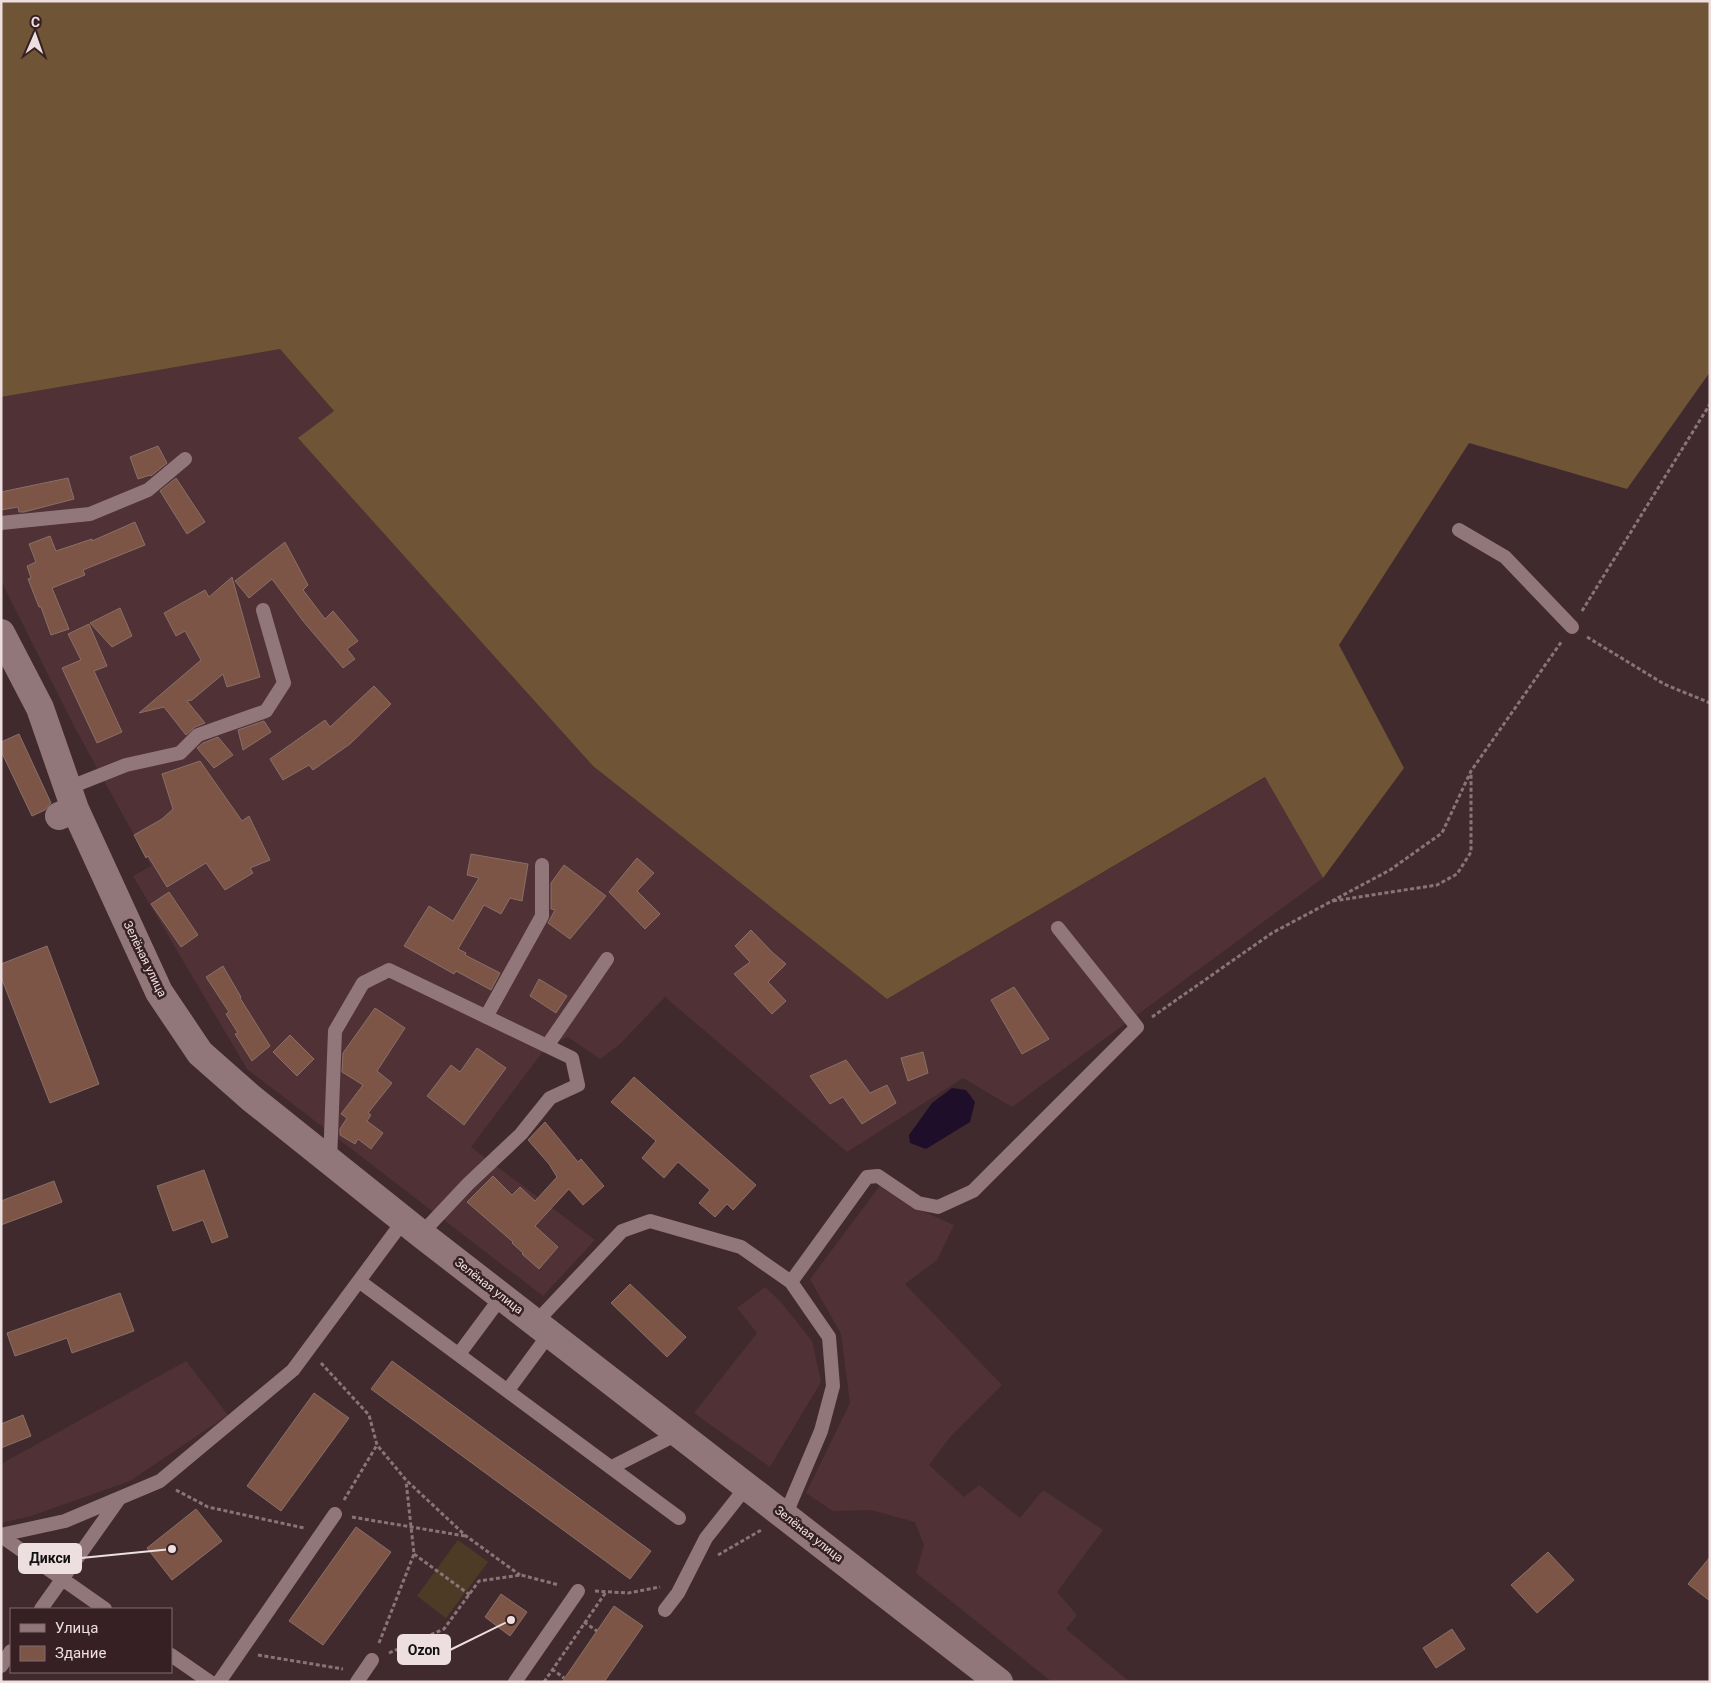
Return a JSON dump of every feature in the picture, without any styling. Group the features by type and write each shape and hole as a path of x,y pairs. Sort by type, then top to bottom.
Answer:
{"street":[{"name":"Зелёная улица","path":"1,632 40,708 68,804 160,992 200,1053 252,1098 413,1227 999,1682"}],"lane":[{"path":"1,523 90,514 148,490 185,459"},
{"path":"1458,530 1505,557 1572,627"},
{"path":"68,804 126,764 180,753 198,735 266,711 284,683 264,610"},
{"path":"486,1017 542,916 542,865"},
{"path":"791,1282 867,1177 878,1176 918,1203 938,1206 973,1191 1137,1027 1058,928"},
{"path":"547,1046 607,959"},
{"path":"1,1536 65,1520 160,1481 293,1370 359,1280 413,1227 468,1184 521,1134 550,1098 578,1085 572,1058 389,970 364,983 335,1031 330,1161"},
{"path":"508,1390 543,1328 622,1231 650,1221 741,1247 791,1282 829,1337 833,1386 821,1432 785,1516"},
{"path":"359,1280 679,1518"},
{"path":"459,1354 502,1296"},
{"path":"612,1467 679,1433"},
{"path":"665,1610 678,1593 706,1538 747,1486"},
{"path":"42,1608 119,1498"},
{"path":"219,1682 335,1514"},
{"path":"1,1536 104,1608"},
{"path":"515,1682 578,1591"},
{"path":"1,1666 10,1653"},
{"path":"172,1656 210,1682"},
{"path":"360,1677 372,1660"}],"path":[{"path":"1137,1027 1272,933 1390,870 1442,833 1471,771 1572,627 1710,404"},
{"path":"1572,627 1664,684 1710,703"},
{"path":"1331,901 1437,885 1457,874 1470,852 1471,771"},
{"path":"309,1349 369,1415 377,1445 406,1480 466,1536 521,1575"},
{"path":"377,1445 335,1514 466,1536"},
{"path":"372,1660 414,1554 406,1480"},
{"path":"160,1481 208,1507 323,1532"},
{"path":"414,1554 470,1594"},
{"path":"544,1682 607,1592"},
{"path":"239,1652 360,1677"}],"shaded area":[{"path":"1,1 1710,1 1710,372 1627,489 1469,443 1339,645 1404,768 1323,878 1265,777 887,999 593,766 298,438 334,411 280,349 1,397"},
{"path":"280,349 334,411 299,439 593,766 887,999 1266,777 1323,878 1012,1107 963,1078 847,1152 665,997 619,1045 600,1059 568,1037 547,1046 471,1147 595,1240 543,1296 247,1069 133,876 151,866 75,728 1,581 1,397"},
{"path":"952,1088 966,1090 975,1102 970,1122 926,1149 910,1143 909,1135 932,1103"},
{"path":"882,1183 913,1207 954,1225 937,1260 905,1284 1002,1385 951,1436 929,1465 964,1497 979,1485 1020,1518 1043,1490 1103,1530 1057,1592 1077,1615 1066,1629 1130,1682 1052,1682 916,1573 924,1545 915,1522 871,1510 833,1511 806,1493 850,1403 841,1334 810,1279"},
{"path":"765,1287 780,1301 812,1341 821,1382 770,1467 694,1413 757,1333 737,1308"},
{"path":"186,1361 228,1415 130,1481 31,1516 1,1523 1,1464"},
{"path":"458,1540 488,1562 446,1618 417,1596"}],"building":[{"path":"158,446 167,463 151,476 138,479 130,457"},
{"path":"68,478 74,499 24,512 19,512 18,507 1,510 1,492"},
{"path":"176,478 205,522 187,534 160,491"},
{"path":"135,522 145,545 83,570 85,575 52,588 69,629 51,635 28,579 31,578 27,566 36,562 29,544 50,536 56,551 92,539 92,541"},
{"path":"285,542 308,585 303,590 325,619 333,611 358,641 347,649 355,659 343,668 303,621 272,579 249,598 235,581"},
{"path":"232,577 260,677 227,687 223,674 192,700 187,701 205,723 195,727 186,735 164,707 139,713 201,660 185,631 176,636 164,613 205,590 209,597"},
{"path":"120,608 132,636 112,647 90,623"},
{"path":"89,624 107,666 94,671 122,732 97,743 62,668 81,660 68,634"},
{"path":"374,686 391,704 350,744 313,770 309,765 283,780 270,759 325,720 330,727"},
{"path":"264,721 271,732 243,750 238,730"},
{"path":"19,734 51,803 45,810 32,816 1,751 1,742"},
{"path":"218,737 233,755 214,768 197,748 203,743"},
{"path":"200,761 242,821 249,816 270,860 250,868 253,873 225,890 206,863 167,887 148,856 146,858 134,835 162,819 173,809 162,774"},
{"path":"471,854 528,864 522,901 510,898 501,914 484,905 458,949 466,953 465,955 500,973 491,990 456,971 454,974 404,946 429,906 453,921 479,878 467,875"},
{"path":"637,858 654,873 637,891 660,914 645,929 609,892"},
{"path":"564,865 606,896 570,939 548,923 555,910 551,909 551,883"},
{"path":"169,892 198,935 181,947 151,904"},
{"path":"751,930 786,964 768,982 786,1001 772,1014 734,974 750,962 735,946"},
{"path":"47,946 99,1084 50,1103 1,977 1,964"},
{"path":"223,966 240,998 270,1046 252,1061 235,1034 238,1033 226,1014 229,1012 206,977"},
{"path":"539,979 567,996 556,1013 530,996"},
{"path":"1014,987 1049,1039 1022,1054 991,1000"},
{"path":"375,1008 405,1028 377,1071 392,1083 368,1113 371,1115 367,1121 383,1133 371,1149 358,1139 355,1144 340,1135 340,1129 347,1118 341,1114 363,1085 342,1072 343,1053"},
{"path":"290,1035 314,1059 297,1076 273,1052"},
{"path":"477,1048 506,1068 464,1125 427,1096 451,1065 460,1072"},
{"path":"923,1052 928,1073 908,1081 901,1058"},
{"path":"846,1060 870,1093 887,1085 896,1103 862,1124 843,1097 830,1104 810,1076"},
{"path":"634,1077 756,1185 733,1210 727,1204 715,1217 699,1203 710,1190 678,1162 664,1178 642,1158 656,1141 611,1102"},
{"path":"545,1122 578,1162 581,1159 604,1186 583,1205 569,1189 535,1226 558,1247 539,1269 522,1254 513,1242 467,1202 493,1176 512,1195 520,1187 535,1201 557,1177 549,1164 528,1140"},
{"path":"204,1170 228,1237 212,1243 203,1220 173,1231 157,1186"},
{"path":"54,1181 62,1202 1,1225 1,1201"},
{"path":"630,1284 686,1337 667,1357 611,1303"},
{"path":"120,1293 134,1331 72,1353 67,1338 15,1356 7,1333"},
{"path":"392,1361 651,1551 630,1579 371,1389"},
{"path":"314,1393 349,1418 281,1511 247,1486"},
{"path":"23,1415 31,1436 1,1448 1,1424"},
{"path":"196,1509 222,1541 172,1580 147,1548"},
{"path":"356,1527 391,1552 323,1645 289,1621"},
{"path":"1548,1552 1574,1580 1537,1613 1511,1585"},
{"path":"1710,1557 1710,1601 1688,1584"},
{"path":"501,1594 527,1612 510,1636 485,1617"},
{"path":"614,1606 643,1626 604,1682 562,1682"},
{"path":"1452,1629 1465,1649 1436,1668 1423,1648"}],"place":[{"name":"Дикси","path":"172,1549"},
{"name":"Ozon","path":"511,1620"}]}
